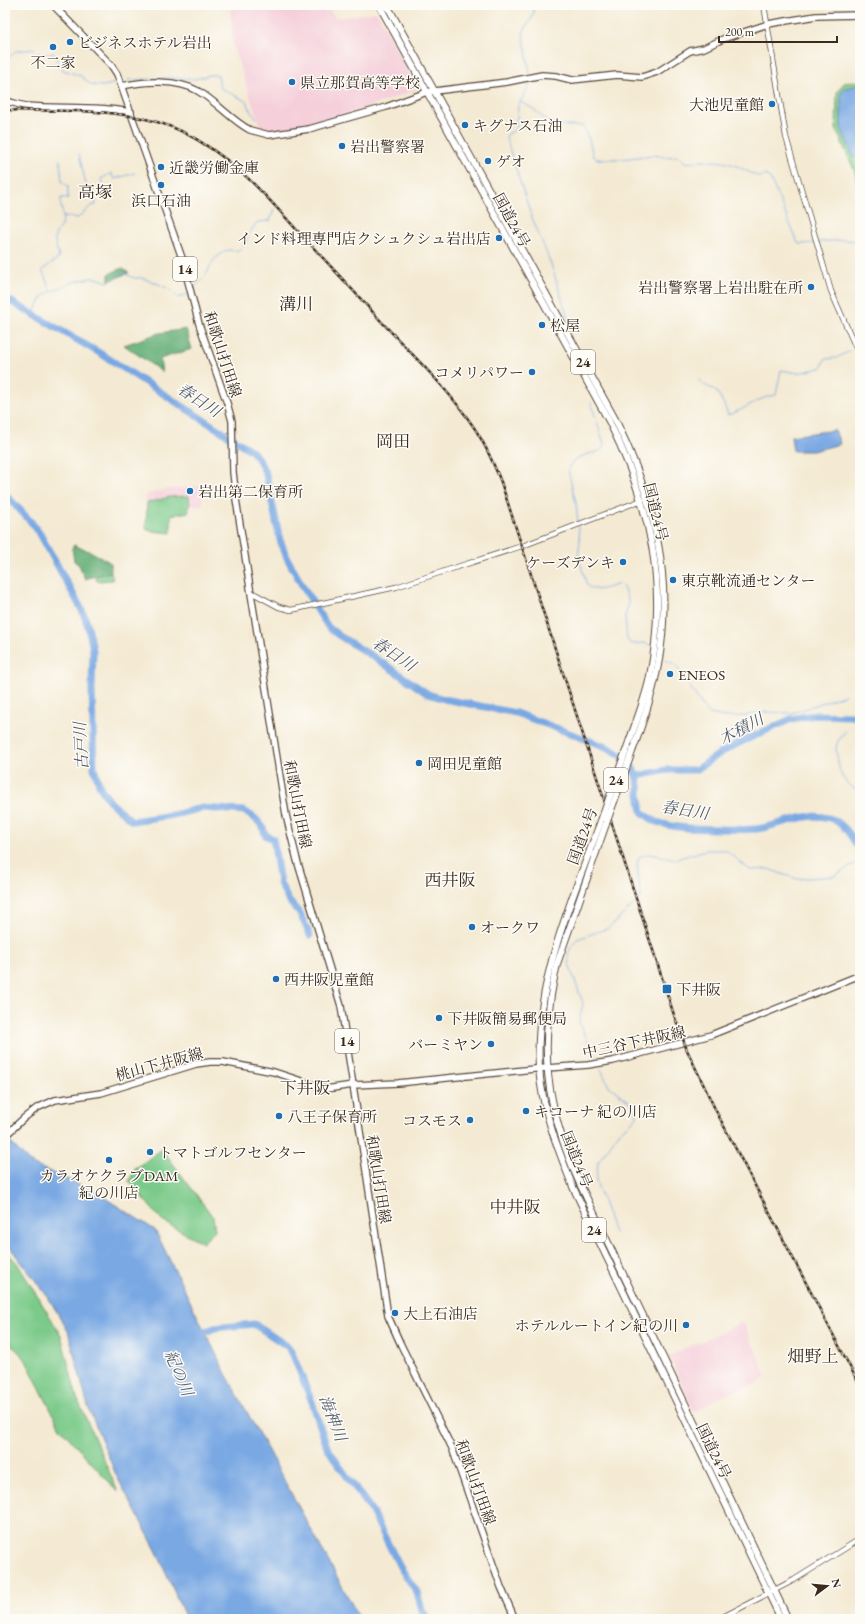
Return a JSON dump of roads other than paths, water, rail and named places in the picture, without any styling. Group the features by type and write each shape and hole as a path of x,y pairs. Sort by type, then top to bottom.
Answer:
{"highway":[{"name":"国道24号","path":"380,5 609,421 645,499 651,535 656,582 656,630 648,682 629,742 558,939 546,983 539,1037 539,1069 545,1102 556,1144 574,1187 772,1592 788,1619"},
{"name":"国道24号","path":"387,5 616,421 636,464 645,499 657,534 663,582 662,637 654,683 633,749 557,964 547,1017 547,1069 554,1113 561,1138 571,1163 772,1592 781,1619"}],"main road":[{"name":"和歌山打田線","path":"52,5 111,65 122,86 182,258 199,324 227,403 232,428 236,499 286,816 297,860 341,1006 388,1316 452,1448 515,1619"},
{"path":"122,86 140,83 180,84 188,86 198,91 245,128 269,135 320,127 386,107 427,92 507,82 542,75 556,76 572,80 617,75 642,77 657,72 690,52 768,24 816,16 860,14"},
{"path":"5,101 26,106 116,109 131,112"},
{"name":"中三谷下井阪線","path":"354,1085 398,1083 601,1064 685,1044 711,1036 860,975"},
{"name":"桃山下井阪線","path":"5,1136 38,1108 55,1100 101,1092 210,1062 223,1062 274,1072 326,1088 354,1085"}],"street":[{"path":"764,5 786,138 831,291 860,357"},
{"path":"251,592 284,609 291,610 396,587 522,546 578,526 645,499"},
{"path":"718,1619 772,1592 860,1539"}],"water":[{"path":"860,85 860,155 854,158 841,128 841,93 845,88"},
{"path":"835,430 840,444 813,451 793,451 791,436"},
{"name":"紀の川","path":"5,1137 32,1164 94,1191 155,1230 224,1370 360,1619 186,1619 157,1552 116,1475 88,1407 68,1331 48,1297 5,1241"}],"waterway":[{"path":"530,74 523,33 533,16 533,5"},
{"path":"5,59 16,51 35,49 41,55 53,53 63,70 81,76 91,85 104,86 116,83"},
{"path":"128,80 169,78 195,79 210,75 218,75 220,88 246,101 256,118"},
{"path":"531,82 518,106 516,129 507,135 506,138 531,215 551,264 572,331"},
{"path":"520,102 532,108 548,122 568,126 583,126 589,139 593,156 597,159 621,159 653,155 666,157 678,156 686,163 698,161 717,161 729,163 760,177 765,175 770,178 798,243 816,243"},
{"path":"63,217 78,218 91,206 96,205 94,197 87,189 79,154"},
{"path":"51,291 42,270 59,258 55,237 63,221 60,203 61,198 68,198 68,186 62,182 60,160"},
{"path":"90,192 104,184 101,179 111,173 114,179 135,173"},
{"path":"193,289 206,275 213,261 224,251 239,250 245,244 248,235 257,222 270,221 274,209"},
{"path":"819,242 844,240 860,241"},
{"path":"33,314 44,295 73,282 91,278 108,282 123,273 134,278 142,278 156,283 169,289 178,298 188,294"},
{"name":"春日川","path":"5,298 103,355 252,451 259,460 266,474 280,540 287,558 328,627 428,694 444,699 516,713 609,748 626,759 634,770 639,785 642,812 651,819 665,825 699,828 751,829 767,827 806,817 821,816 834,820 844,827 860,851"},
{"path":"699,380 716,391 722,400 728,415 763,398 776,395 781,370 798,373 821,368 825,359 836,358 850,351"},
{"path":"578,523 576,503 568,470 577,459 600,451 604,444 591,403"},
{"name":"古戸川","path":"5,494 32,523 40,534 82,610 88,626 93,650 92,689 94,768 100,787 111,803 132,821 173,815 202,808 244,811 256,819 263,827 265,835 273,839 280,883 288,900 300,914 310,935"},
{"path":"578,526 580,542 578,556 587,585 594,589 607,588 619,584 622,585 629,603 625,616 627,640 632,644 644,643 650,645"},
{"path":"665,660 675,664 705,710 710,714 724,717 745,716 763,712 792,713 845,695"},
{"name":"木積川","path":"637,776 667,770 696,770 719,754 741,742 791,719 814,715 849,716 860,713"},
{"path":"855,716 855,722 840,737 836,749 841,775 848,783 860,792"},
{"path":"596,1059 579,1022 583,1003 569,964 568,954 577,939 609,928 641,898 637,864 639,857 649,854 676,859 706,850 726,850 750,870 768,869 797,879 834,876 860,861"},
{"path":"601,1069 608,1085 632,1104 636,1110 637,1116 620,1131 598,1162 596,1181 614,1233"},
{"name":"海神川","path":"198,1336 214,1328 254,1324 287,1346 292,1353 312,1402 327,1447 370,1508 400,1567 417,1592 422,1610 428,1619"}],"railway":[{"path":"5,110 94,112 139,117 161,123 181,131 215,151 230,162 257,187 440,384 473,426 485,446 501,482 674,1015 687,1050 716,1111 860,1386"}],"place":[{"name":"ビジネスホテル岩出","path":"70,42"},
{"name":"不二家","path":"53,47"},
{"name":"県立那賀高等学校","path":"292,82"},
{"name":"大池児童館","path":"772,104"},
{"name":"キグナス石油","path":"465,125"},
{"name":"岩出警察署","path":"342,146"},
{"name":"ゲオ","path":"488,161"},
{"name":"近畿労働金庫","path":"161,167"},
{"name":"浜口石油","path":"161,185"},
{"name":"インド料理専門店クシュクシュ岩出店","path":"499,238"},
{"name":"岩出警察署上岩出駐在所","path":"811,287"},
{"name":"松屋","path":"542,325"},
{"name":"コメリパワー","path":"532,372"},
{"name":"岩出第二保育所","path":"190,491"},
{"name":"ケーズデンキ","path":"623,562"},
{"name":"東京靴流通センター","path":"673,580"},
{"name":"ENEOS","path":"670,674"},
{"name":"岡田児童館","path":"419,763"},
{"name":"オークワ","path":"472,927"},
{"name":"西井阪児童館","path":"276,979"},
{"name":"下井阪","path":"667,989"},
{"name":"下井阪簡易郵便局","path":"439,1018"},
{"name":"バーミヤン","path":"491,1044"},
{"name":"キコーナ 紀の川店","path":"526,1111"},
{"name":"八王子保育所","path":"279,1116"},
{"name":"コスモス","path":"470,1120"},
{"name":"トマトゴルフセンター","path":"150,1152"},
{"name":"カラオケクラブDAM 紀の川店","path":"109,1160"},
{"name":"大上石油店","path":"395,1313"},
{"name":"ホテルルートイン紀の川","path":"686,1325"}],"district":[{"name":"高塚","path":"95,192"},
{"name":"溝川","path":"296,304"},
{"name":"岡田","path":"393,441"},
{"name":"西井阪","path":"450,880"},
{"name":"下井阪","path":"305,1088"},
{"name":"中井阪","path":"515,1207"},
{"name":"畑野上","path":"813,1356"}]}
